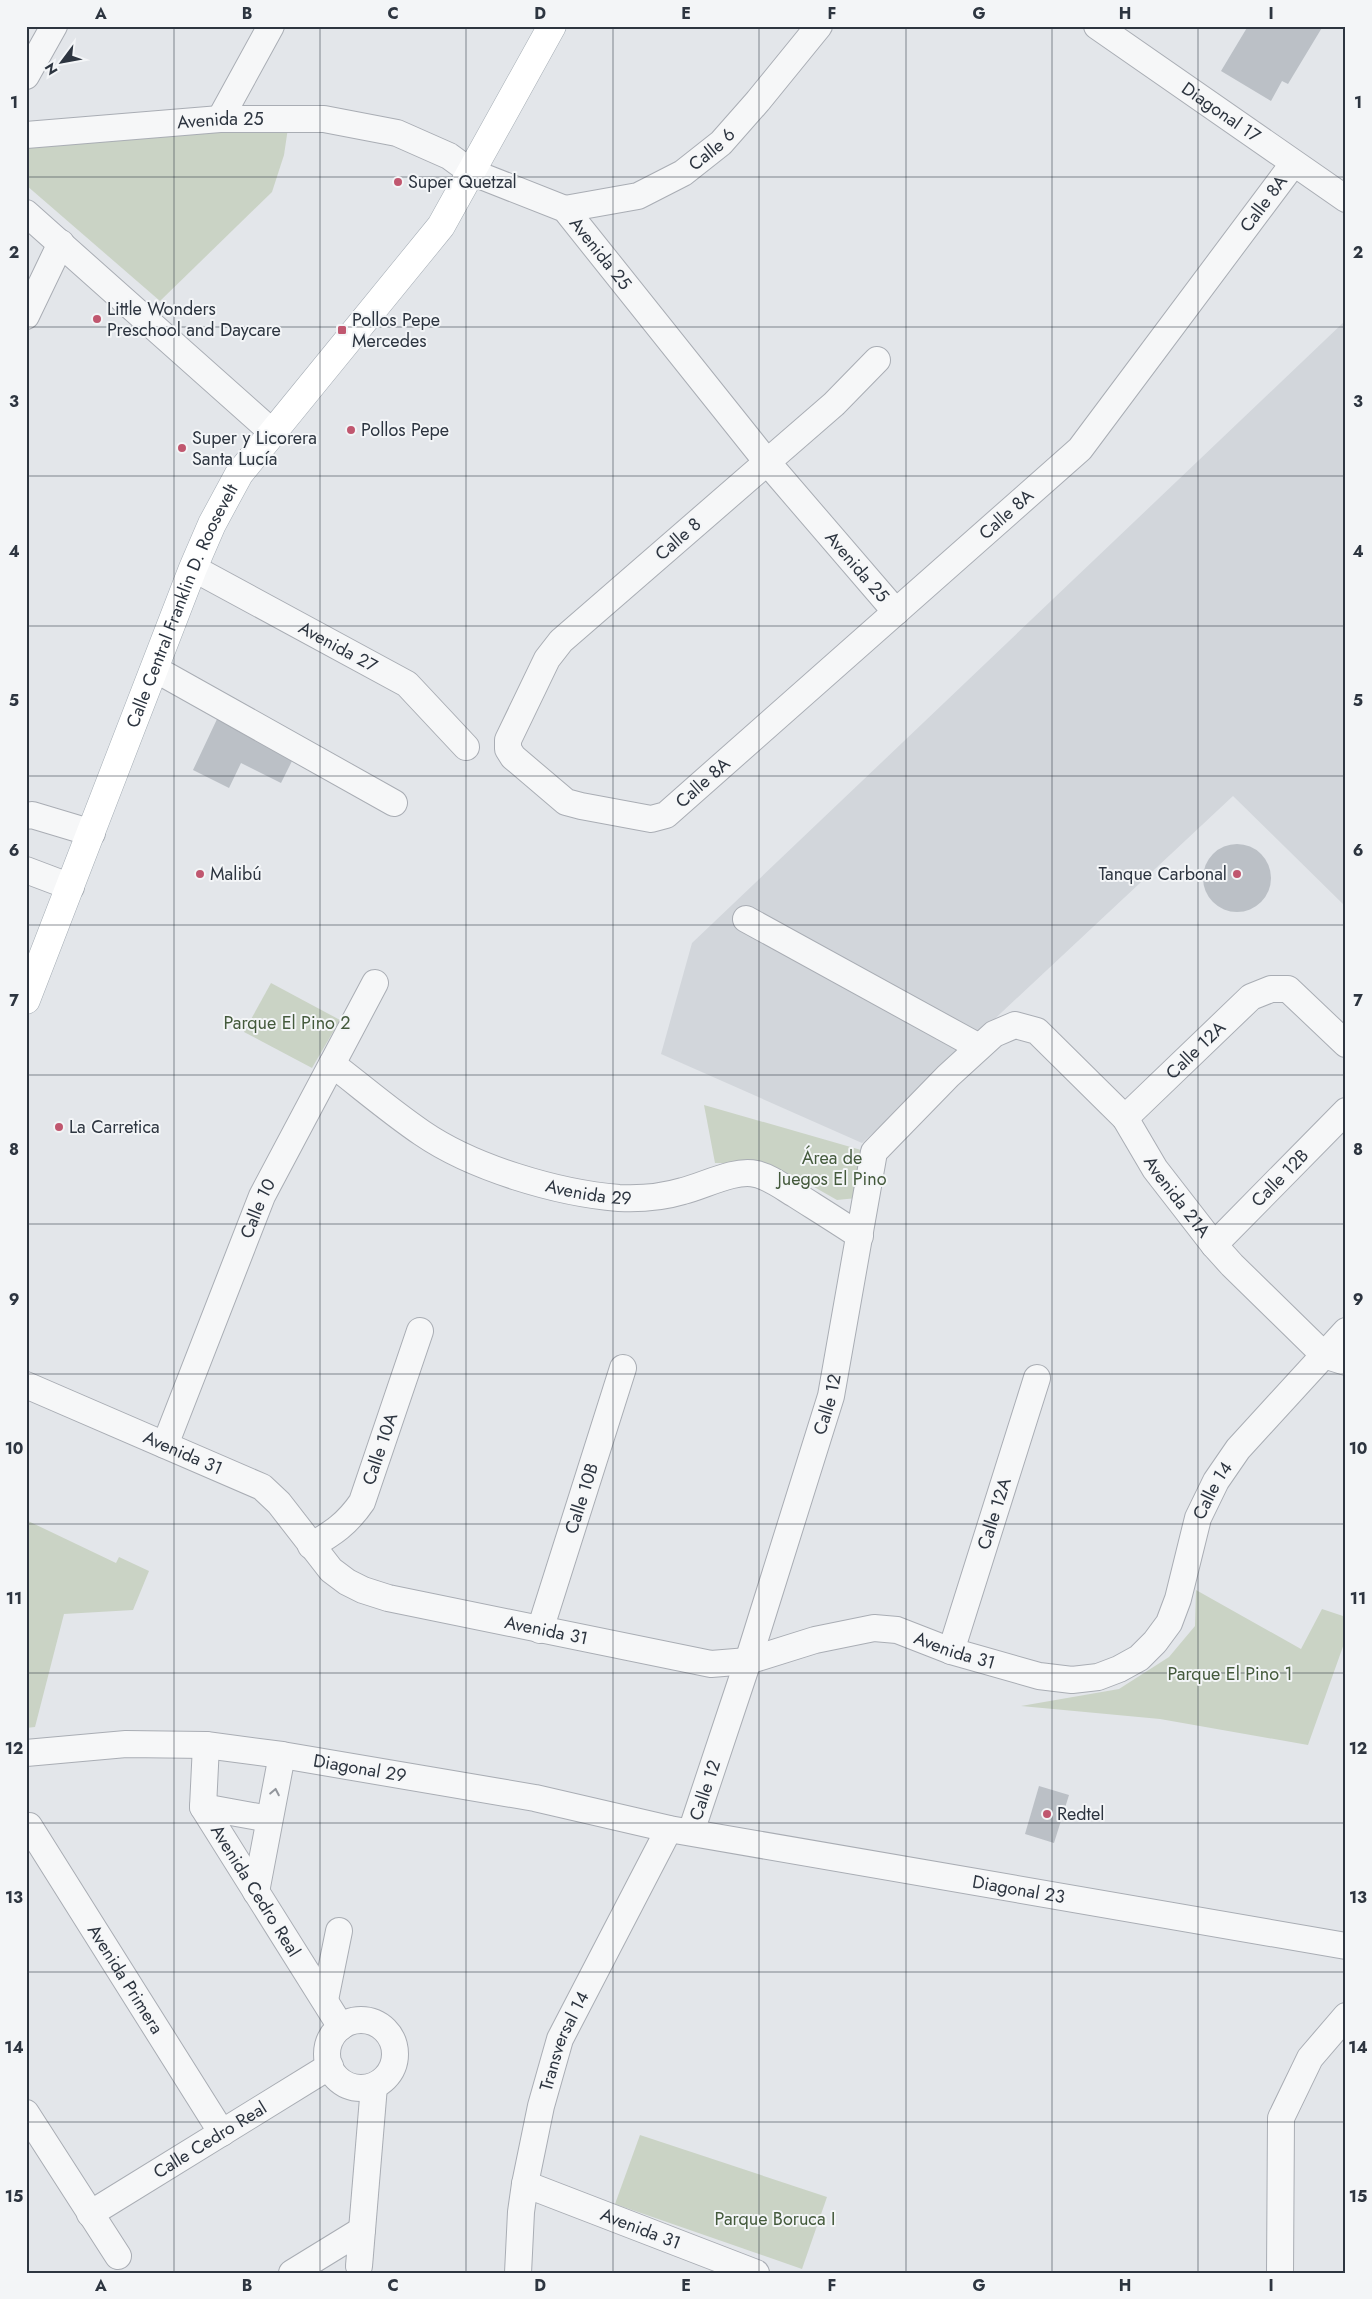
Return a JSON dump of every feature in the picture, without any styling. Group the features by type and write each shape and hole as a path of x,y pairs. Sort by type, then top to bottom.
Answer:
{"main road":[{"name":"Calle Central Franklin D. Roosevelt","path":"26,1000 193,568 212,524 239,474 441,226 552,26"}],"street":[{"path":"26,76 54,26"},
{"path":"220,119 271,26"},
{"name":"Calle 6","path":"565,209 638,196 683,173 721,143 819,26"},
{"name":"Diagonal 17","path":"1097,26 1346,199"},
{"name":"Avenida 25","path":"26,135 220,119 324,120 397,133 449,156 471,172 565,209 768,462 896,612"},
{"name":"Calle 8A","path":"666,815 1080,449 1293,164"},
{"path":"26,213 272,432"},
{"path":"26,316 61,243"},
{"name":"Calle 8","path":"666,815 651,819 566,802 513,757 508,749 508,740 547,659 561,641 834,404 877,360"},
{"name":"Avenida 27","path":"193,568 407,684 466,747"},
{"path":"155,669 394,803"},
{"path":"26,816 32,815 92,833"},
{"path":"26,870 71,887"},
{"path":"746,919 979,1047"},
{"name":"Calle 10","path":"165,1446 262,1196 376,983"},
{"name":"Calle 12A","path":"1125,1118 1251,996 1271,989 1288,989 1346,1044"},
{"name":"Calle 12","path":"680,1831 748,1661 831,1396 874,1152 979,1047 994,1034 1016,1025"},
{"name":"Avenida 21A","path":"1016,1025 1037,1031 1125,1118 1155,1169 1214,1245 1335,1359"},
{"name":"Avenida 29","path":"332,1064 430,1138 483,1166 578,1192 620,1198 655,1197 683,1192 730,1176 755,1174 777,1183 860,1236"},
{"name":"Calle 12B","path":"1214,1245 1346,1110"},
{"name":"Calle 10A","path":"311,1546 351,1519 362,1502 420,1331"},
{"name":"Calle 14","path":"1119,1669 1139,1658 1155,1642 1169,1623 1178,1599 1198,1518 1216,1481 1238,1449 1335,1359 1346,1331"},
{"name":"Calle 10B","path":"540,1630 624,1368"},
{"name":"Calle 12A","path":"951,1651 1037,1378"},
{"name":"Avenida 31","path":"26,1385 262,1487 279,1503 331,1570 347,1582 363,1590 388,1598 711,1664 748,1661 815,1640 874,1628 897,1630 951,1651 1040,1676 1064,1679 1098,1677 1119,1669"},
{"name":"Diagonal 29","path":"26,1753 126,1744 206,1745 282,1755 535,1798 680,1831"},
{"name":"Avenida Cedro Real","path":"206,1745 203,1807 341,2027"},
{"path":"256,1892 282,1755"},
{"path":"203,1807 269,1819"},
{"name":"Avenida Primera","path":"29,1826 222,2133"},
{"name":"Diagonal 23","path":"680,1831 1346,1946"},
{"name":"Transversal 14","path":"518,2273 521,2212 525,2184 541,2106 560,2039 680,1831"},
{"path":"325,2000 339,1931"},
{"path":"1280,2273 1279,2139 1281,2118 1310,2058 1346,2016"},
{"path":"352,2022 368,2022 384,2029 391,2038 395,2049 395,2060 391,2071 384,2080 374,2086 364,2088 353,2087 343,2083 330,2066 328,2055 329,2044 334,2034 341,2027 352,2022"},
{"name":"Calle Cedro Real","path":"90,2214 330,2066"},
{"path":"360,2266 374,2086"},
{"path":"26,2113 118,2256"},
{"name":"Avenida 31","path":"525,2184 756,2273"},
{"path":"292,2273 362,2230"}],"shaded area":[{"path":"1346,320 1346,907 1233,796 862,1143 661,1054 692,943"}],"green space":[{"path":"288,128 284,155 272,192 160,301 26,185 26,147 196,132"},
{"name":"Parque El Pino 2","path":"271,983 340,1020 312,1068 244,1032"},
{"name":"Área de Juegos El Pino","path":"704,1105 861,1150 857,1198 837,1200 800,1179 764,1163 715,1163"},
{"path":"26,1520 116,1563 119,1557 149,1571 133,1610 64,1614 35,1727 26,1728"},
{"name":"Parque El Pino 1","path":"1196,1590 1301,1649 1322,1609 1346,1617 1346,1638 1308,1745 1160,1719 1021,1706 1119,1689 1169,1657 1195,1626"},
{"name":"Parque Boruca I","path":"640,2135 827,2197 802,2269 615,2204"}],"building":[{"path":"1248,26 1323,26 1288,84 1282,81 1271,101 1221,71"},
{"path":"218,717 295,755 281,783 241,763 229,788 193,770"},
{"name":"Tanque Carbonal","path":"1244,844 1256,850 1265,859 1271,871 1269,891 1261,902 1244,912 1230,912 1213,902 1205,891 1203,871 1213,854 1224,846"},
{"name":"Redtel","path":"1039,1786 1069,1795 1054,1843 1025,1834"}],"place":[{"name":"Super Quetzal","path":"398,182"},
{"name":"Little Wonders Preschool and Daycare","path":"97,319"},
{"name":"Pollos Pepe Mercedes","path":"342,330"},
{"name":"Pollos Pepe","path":"351,430"},
{"name":"Super y Licorera Santa Lucía","path":"182,448"},
{"name":"Malibú","path":"200,874"},
{"name":"Tanque Carbonal","path":"1237,874"},
{"name":"La Carretica","path":"59,1127"},
{"name":"Redtel","path":"1047,1814"}]}
